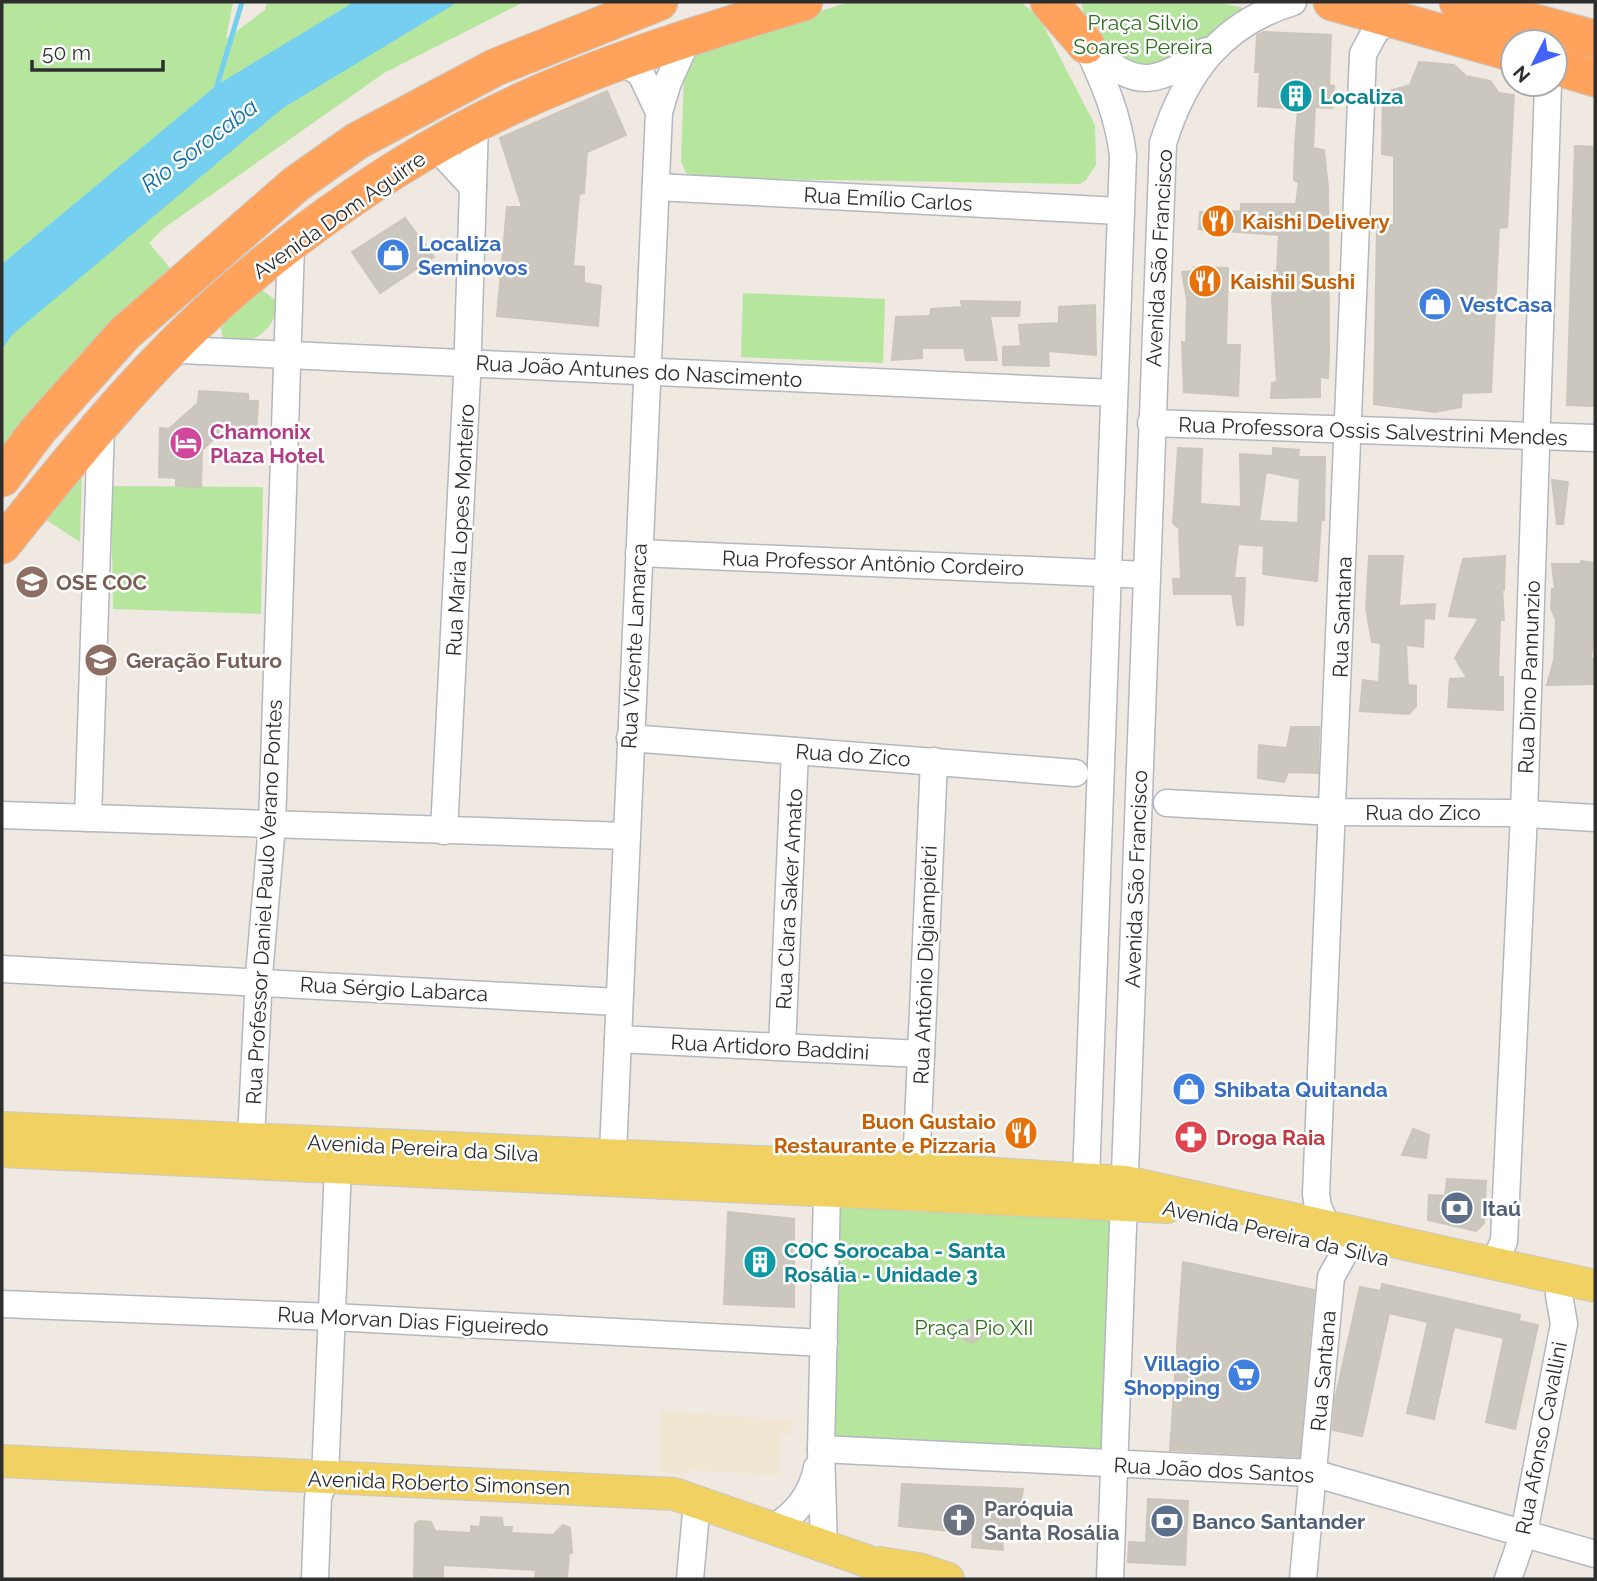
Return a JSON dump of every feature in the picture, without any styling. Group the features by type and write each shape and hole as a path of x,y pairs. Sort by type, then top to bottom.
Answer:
{"highway":[{"name":"Avenida Dom Aguirre","path":"2,478 39,429 125,332 296,184 357,141 496,67 578,32 659,2"},
{"name":"Avenida Dom Aguirre","path":"2,545 165,356 225,298 291,245 386,177 475,124 620,60 689,36 804,2"},
{"path":"1049,2 1086,45"},
{"path":"1332,2 1396,17 1499,49"},
{"path":"1458,2 1595,39"},
{"path":"1569,70 1595,78"}],"main road":[{"name":"Avenida Pereira da Silva","path":"2,1128 251,1139 336,1156"},
{"name":"Avenida Pereira da Silva","path":"2,1151 336,1156 1126,1193"},
{"name":"Avenida Pereira da Silva","path":"835,1179 916,1169 1086,1179 1126,1193 1337,1239 1595,1303"},
{"name":"Avenida Pereira da Silva","path":"1337,1239 1487,1263 1595,1286"},
{"name":"Avenida Roberto Simonsen","path":"2,1461 674,1494 864,1560 918,1569 948,1579"},
{"name":"Avenida Roberto Simonsen","path":"864,1560 902,1579"}],"street":[{"name":"Avenida São Francisco","path":"1072,2 1086,45 1112,100 1120,127 1123,156 1086,1179"},
{"name":"Avenida São Francisco","path":"1126,1193 1151,423 1163,144 1185,90 1217,44 1256,15 1293,2"},
{"name":"Rua Santana","path":"1303,1579 1337,1239 1315,1194 1334,812 1363,54 1376,30 1396,17"},
{"name":"Rua Vicente Lamarca","path":"612,1168 659,112 668,82 689,36"},
{"path":"1086,45 1112,67 1134,78 1154,78 1177,70 1217,44"},
{"name":"Rua Vicente Lamarca","path":"620,60 641,74 659,112"},
{"name":"Rua Dino Pannunzio","path":"1487,1263 1498,1254 1504,1241 1524,814 1548,98"},
{"name":"Rua Maria Lopes Monteiro","path":"444,831 467,364 475,124"},
{"path":"435,146 473,187"},
{"name":"Rua Emílio Carlos","path":"656,187 1121,211"},
{"name":"Rua Professor Daniel Paulo Verano Pontes","path":"251,1139 258,982 272,825 291,245"},
{"name":"Rua João Antunes do Nascimento","path":"165,356 181,350 1114,393"},
{"name":"Rua Professora Ossis Salvestrini Mendes","path":"1151,423 1595,439"},
{"path":"88,818 101,427"},
{"name":"Rua Professor Antônio Cordeiro","path":"639,553 1107,573"},
{"path":"1107,573 1146,575"},
{"name":"Rua do Zico","path":"630,738 1075,773 1103,762"},
{"name":"Rua Clara Saker Amato","path":"782,1047 795,751"},
{"name":"Rua Antônio Digiampietri","path":"916,1169 934,761"},
{"name":"Rua do Zico","path":"1075,773 1102,790"},
{"name":"Rua do Zico","path":"1139,789 1167,803 1334,812 1524,814 1595,818"},
{"name":"Rua do Zico","path":"1138,817 1167,803"},
{"path":"2,815 626,836"},
{"name":"Rua Sérgio Labarca","path":"2,969 618,1002"},
{"name":"Rua Artidoro Baddini","path":"618,1039 921,1054"},
{"path":"315,1579 318,1497 325,1478 333,1317 336,1156"},
{"path":"824,1547 821,1449 824,1343 835,1179"},
{"path":"1110,1579 1126,1193"},
{"name":"Rua Afonso Cavallini","path":"1508,1579 1524,1533 1564,1324 1559,1295"},
{"name":"Rua Morvan Dias Figueiredo","path":"2,1304 333,1317 824,1343"},
{"path":"772,1529 797,1510 811,1491 821,1449"},
{"name":"Rua João dos Santos","path":"821,1449 1313,1473 1595,1554"},
{"path":"690,1579 697,1503"}],"shaded area":[{"path":"661,1411 792,1420 791,1434 781,1434 779,1475 687,1470 686,1477 659,1470"}],"green space":[{"path":"2,2 233,2 226,39 265,10 267,2 524,2 384,73 164,228 149,243 171,269 110,328 2,458"},
{"path":"850,2 1021,2 1039,17 1095,125 1096,165 1086,180 1080,184 698,178 686,173 681,161 684,74 688,61 699,48"},
{"name":"Praça Silvio Soares Pereira","path":"1082,2 1217,2 1244,8 1226,24 1177,55 1151,65 1138,65 1113,53 1100,39 1085,17"},
{"path":"261,289 275,300 273,321 248,342 223,338 220,323"},
{"path":"743,293 885,299 883,363 741,357"},
{"path":"82,473 80,542 45,519"},
{"path":"111,486 263,487 261,614 113,609"},
{"name":"Praça Pio XII","path":"838,1202 1114,1215 1103,1454 832,1436"}],"water":[{"name":"Rio Sorocaba","path":"354,2 458,2 283,108 13,334 2,349 2,264 217,85"}],"building":[{"path":"1264,32 1331,35 1329,85 1334,86 1332,108 1315,107 1313,148 1324,150 1328,188 1329,352 1328,378 1320,377 1320,397 1271,398 1272,383 1277,382 1272,300 1279,235 1199,229 1200,212 1241,211 1241,204 1296,204 1299,182 1294,180 1298,109 1258,106 1260,72 1255,72 1257,35"},
{"name":"VestCasa","path":"1419,62 1454,65 1466,76 1490,81 1499,93 1499,98 1514,98 1507,227 1499,228 1491,392 1462,393 1461,407 1435,412 1374,404 1377,225 1394,225 1394,156 1382,154 1383,93 1410,85"},
{"path":"607,91 626,135 587,152 584,193 579,194 573,266 584,267 584,283 601,286 598,326 497,316 507,207 522,207 500,138"},
{"path":"1575,146 1595,147 1595,406 1567,405"},
{"name":"Localiza Seminovos","path":"405,218 434,257 380,293 352,252"},
{"path":"1194,267 1228,268 1226,345 1240,345 1238,396 1184,392 1182,342 1186,343 1187,300 1182,272 1193,271"},
{"path":"961,301 1020,302 1019,316 990,316 997,360 966,360 964,348 922,348 922,358 892,360 896,317 930,316 931,309 962,307"},
{"path":"1095,305 1096,355 1048,351 1049,366 1003,365 1003,347 1021,346 1019,325 1059,323 1059,307"},
{"path":"199,391 248,394 248,401 258,401 256,436 220,433 202,450 201,487 176,486 176,478 159,477 160,428 169,429 198,403"},
{"path":"1178,448 1202,449 1200,504 1241,507 1240,454 1273,456 1273,448 1299,450 1298,457 1325,457 1324,520 1321,520 1317,581 1263,574 1264,546 1238,544 1234,578 1245,578 1243,625 1237,625 1232,594 1174,594 1173,579 1181,579 1179,528 1173,523","holes":["1266,472 1300,479 1298,523 1259,521"]},
{"path":"1552,480 1568,482 1563,524 1557,524"},
{"path":"1369,556 1403,556 1399,606 1435,604 1434,619 1424,618 1423,647 1406,645 1408,685 1416,686 1416,706 1409,714 1360,711 1363,680 1379,682 1381,643 1372,642 1366,608"},
{"path":"1505,556 1502,590 1504,620 1500,620 1498,677 1503,677 1503,710 1448,707 1450,679 1467,678 1455,658 1479,618 1449,616 1463,559"},
{"path":"1581,561 1595,563 1595,620 1591,658 1595,659 1595,684 1547,685 1554,660 1556,620 1551,608 1552,589 1555,589 1552,564 1581,564"},
{"path":"1291,727 1319,727 1318,773 1288,772 1284,782 1258,778 1259,745 1287,748"},
{"path":"1413,1129 1429,1135 1426,1158 1402,1155"},
{"name":"Itaú","path":"1447,1179 1486,1181 1484,1223 1476,1231 1428,1220 1429,1195 1445,1196"},
{"name":"COC Sorocaba - Santa Rosália - Unidade 3","path":"728,1212 794,1219 794,1307 724,1304"},
{"name":"Villagio Shopping","path":"1183,1262 1314,1290 1299,1457 1170,1450"},
{"path":"1382,1284 1520,1315 1519,1321 1538,1325 1515,1429 1486,1422 1504,1338 1454,1327 1434,1419 1407,1413 1428,1322 1389,1313 1362,1436 1333,1430 1335,1400 1360,1287 1381,1291"},
{"path":"967,1320 975,1320 982,1327 982,1335 975,1342 967,1342 960,1335 960,1327"},
{"name":"Paróquia Santa Rosália","path":"902,1484 1023,1489 1019,1514 1021,1541 1002,1539 1003,1550 972,1547 973,1533 899,1526"},
{"name":"Banco Santander","path":"1148,1499 1188,1501 1185,1565 1128,1562 1129,1542 1146,1543"},
{"path":"481,1517 502,1518 503,1527 512,1527 511,1533 553,1535 563,1525 570,1528 572,1553 569,1553 567,1579 535,1579 536,1570 443,1565 443,1579 414,1579 415,1524 419,1521 431,1522 435,1531 471,1533 471,1526 480,1527"}],"waterway":[{"path":"216,89 242,2"}],"place":[{"name":"Localiza","path":"1296,96"},
{"name":"Kaishi Delivery","path":"1218,221"},
{"name":"Localiza Seminovos","path":"393,255"},
{"name":"KaishiI Sushi","path":"1205,281"},
{"name":"VestCasa","path":"1435,304"},
{"name":"Chamonix Plaza Hotel","path":"186,443"},
{"name":"OSE COC","path":"32,582"},
{"name":"Geração Futuro","path":"101,660"},
{"name":"Shibata Quitanda","path":"1189,1089"},
{"name":"Buon Gustaio Restaurante e Pizzaria","path":"1021,1133"},
{"name":"Droga Raia","path":"1191,1137"},
{"name":"Itaú","path":"1457,1208"},
{"name":"COC Sorocaba - Santa Rosália - Unidade 3","path":"760,1262"},
{"name":"Villagio Shopping","path":"1244,1375"},
{"name":"Paróquia Santa Rosália","path":"959,1520"},
{"name":"Banco Santander","path":"1167,1521"}]}
